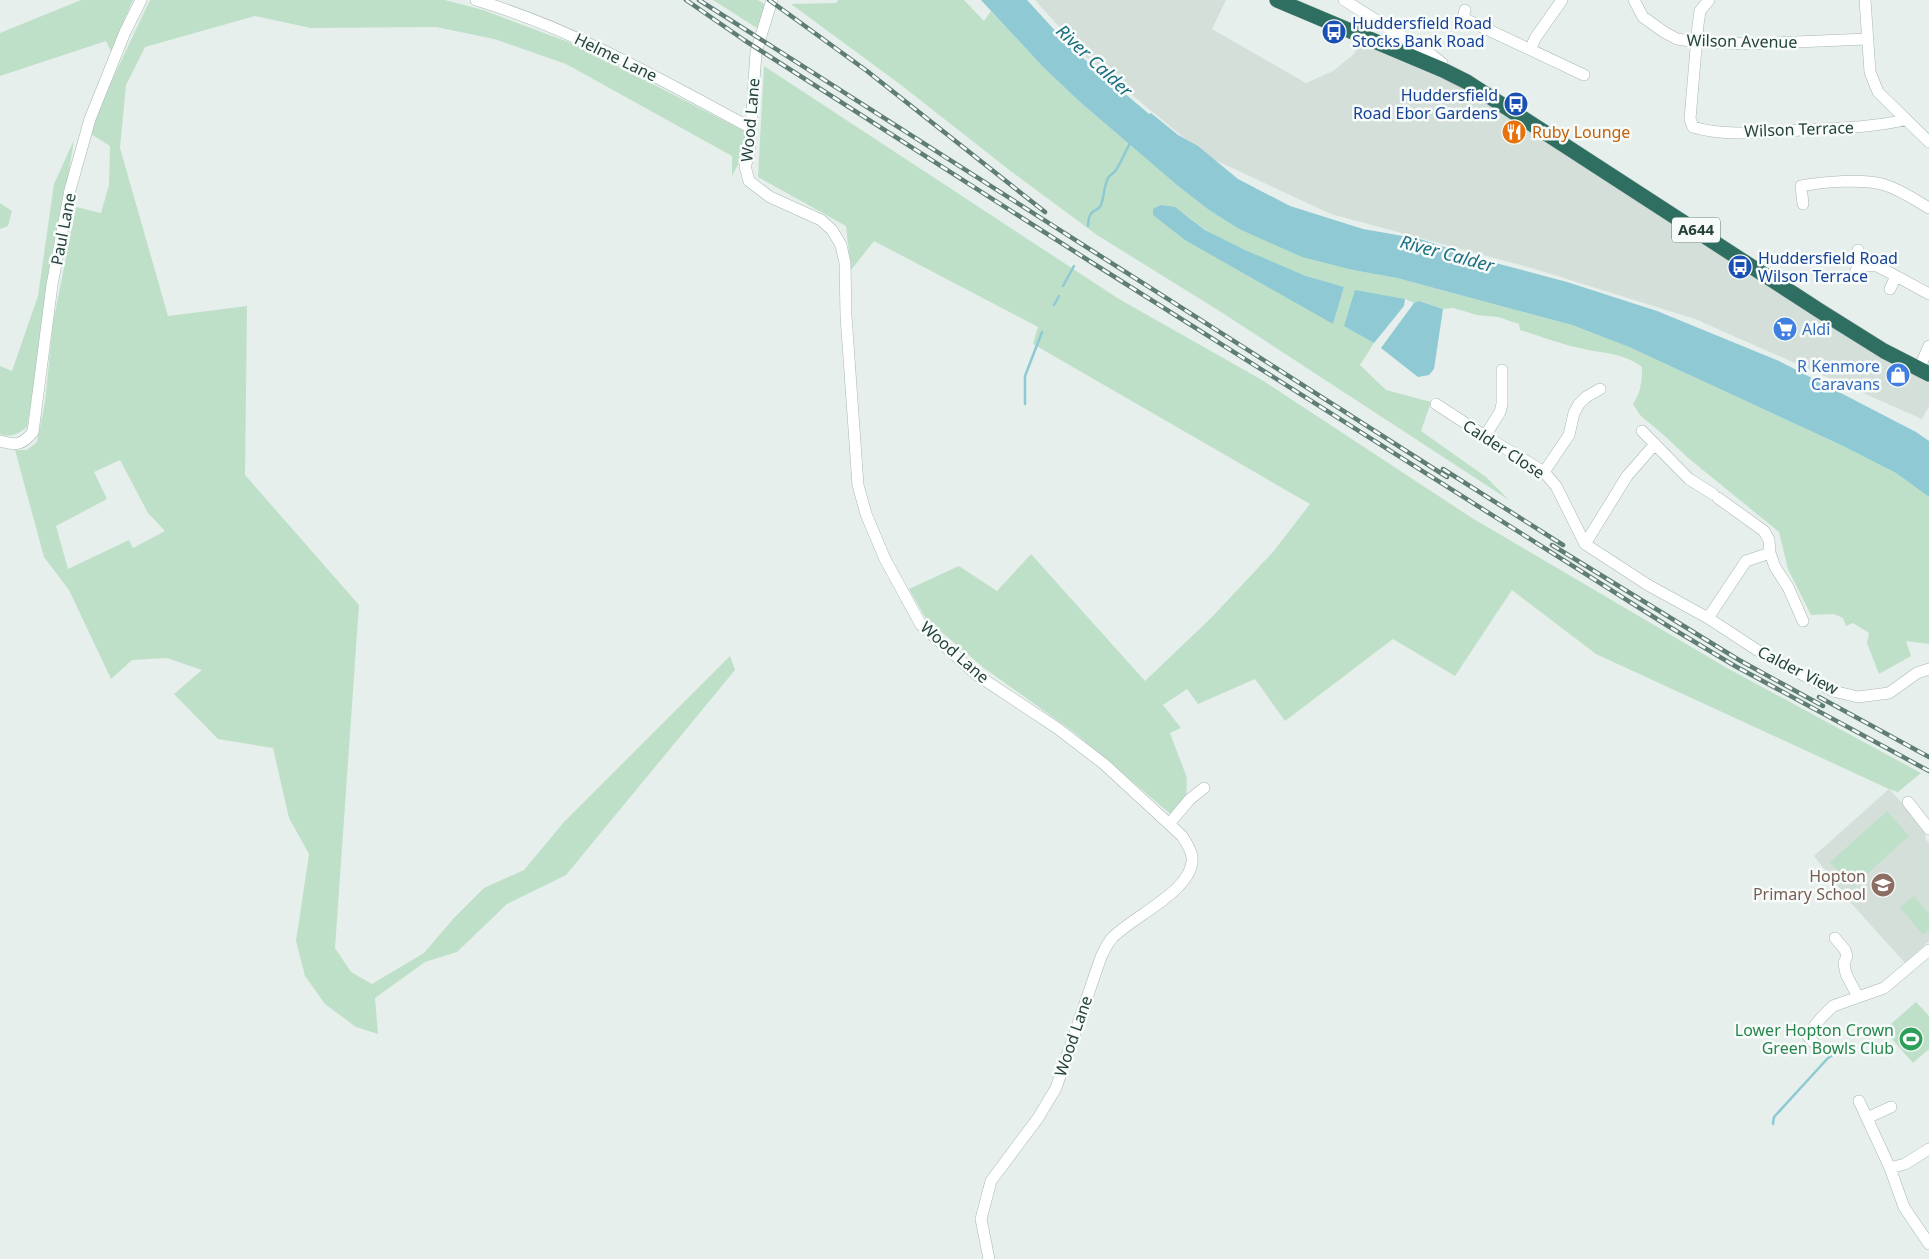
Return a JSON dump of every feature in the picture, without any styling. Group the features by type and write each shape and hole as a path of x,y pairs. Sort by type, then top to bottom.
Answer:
{"highway":[{"name":"A644","path":"1276,0 1443,70 1479,89 1820,311 1884,351 1924,371"}],"street":[{"name":"Paul Lane","path":"0,441 11,445 25,442 33,432 52,285 70,190 90,119 125,32 141,0"},
{"name":"Wood Lane","path":"772,0 756,52 749,156 745,166 749,182 770,197 821,220 832,230 841,245 845,263 846,316 858,485 866,514 885,559 921,625 977,675 1057,728 1104,764 1170,824 1189,846 1192,858 1188,874 1170,895 1112,937 1101,957 1071,1039 1056,1088 1038,1118 991,1181 981,1219 989,1259"},
{"path":"1530,49 1536,37 1562,0"},
{"name":"Wilson Avenue","path":"1634,0 1643,16 1676,39 1698,42 1750,44 1866,39"},
{"path":"1698,42 1700,11 1709,0"},
{"path":"1865,0 1866,39 1870,72 1878,92 1904,120 1928,139"},
{"name":"Helme Lane","path":"481,1 506,8 580,38 751,128"},
{"path":"1352,2 1433,56 1442,63 1443,70"},
{"path":"1465,10 1463,18 1584,75"},
{"name":"Wilson Terrace","path":"1698,42 1690,119 1693,127 1708,132 1770,132 1880,126 1904,120"},
{"path":"1803,204 1800,186 1816,183 1849,182 1884,184 1929,208"},
{"path":"1854,276 1858,265 1858,250"},
{"path":"1858,265 1876,266 1929,294"},
{"path":"1890,289 1896,276"},
{"path":"1924,371 1929,346"},
{"path":"1484,436 1500,412 1502,404 1502,370"},
{"path":"1544,472 1569,436 1578,404 1600,389"},
{"name":"Calder Close","path":"1436,404 1484,436 1544,472 1556,486 1585,544"},
{"path":"1642,431 1689,479 1764,531 1769,540 1770,554 1775,567 1788,587 1803,621"},
{"path":"1585,544 1627,476 1655,444"},
{"name":"Calder View","path":"1585,544 1672,599 1708,618 1757,650 1833,691 1858,697 1889,692 1917,673 1929,669"},
{"path":"1708,618 1746,561 1770,554"},
{"path":"1170,824 1190,799 1204,788"},
{"path":"1908,802 1929,829"},
{"path":"1834,938 1845,950 1847,956 1844,963 1846,974 1858,997"},
{"path":"1814,1043 1807,1035 1820,1018 1833,1006 1884,988 1929,950"},
{"path":"1858,1101 1890,1168 1904,1207 1929,1244"},
{"path":"1866,1118 1891,1107"},
{"path":"1890,1168 1905,1164 1929,1149"}],"shaded area":[{"path":"1035,0 1226,0 1212,29 1306,83 1333,71 1354,54 1360,42 1459,84 1887,360 1929,382 1929,406 1922,419 1695,319 1535,269 1331,214 1206,156 1087,58"},
{"name":"Hopton Primary School","path":"1889,789 1927,829 1925,838 1929,843 1929,941 1905,963 1851,903 1814,856"}],"green space":[{"path":"81,0 133,0 111,51 106,41 0,76 0,33"},
{"path":"150,0 445,0 483,10 579,46 746,132 741,159 732,176 732,156 566,64 494,39 436,27 311,28 255,16 145,47 126,85 120,148 168,316 247,306 245,475 359,605 335,948 351,972 372,984 424,953 453,919 484,888 524,870 564,822 730,656 735,670 566,875 507,904 457,952 425,962 375,998 378,1034 356,1027 325,1004 305,976 296,941 309,854 289,818 273,748 218,739 174,694 202,670 167,658 132,660 111,679 69,590 44,557 15,450 27,450 37,442 45,402 53,323 76,207 101,213 109,185 110,146 91,134 103,99","holes":["120,460 148,513 165,531 133,548 129,540 68,569 56,526 107,499 94,472"]},
{"path":"713,0 758,0 767,6 760,30"},
{"path":"838,0 964,0 984,21 991,11 1043,67 1080,102 1178,186 1209,210 1239,229 1269,242 1353,270 1397,278 1572,325 1629,347 1841,445 1896,473 1929,497 1929,644 1906,641 1911,656 1879,674 1867,643 1869,633 1853,623 1846,626 1843,618 1834,614 1811,615 1788,569 1779,532 1687,457 1640,415 1633,404 1638,395 1642,367 1635,362 1620,356 1572,346 1520,330 1519,324 1498,317 1477,315 1453,308 1443,309 1419,301 1414,303 1405,299 1345,326 1374,343 1360,365 1386,390 1431,402 1421,431 1486,477 1509,500 1221,312 1097,235 1008,169 901,85 791,4 836,3","holes":["1161,205 1182,213 1211,233 1260,257 1309,277 1344,287 1333,324"]},
{"path":"764,66 1119,299 1262,380 1472,518 1727,668 1921,773 1898,792 1889,789 1596,654 1512,590 1455,676 1393,639 1285,721 1255,679 1198,704 1187,689 1163,705 1181,728 1170,733 1187,778 1186,800 1174,817 1075,733 984,668 926,619 909,589 959,566 997,591 1031,554 1145,681 1211,618 1273,552 1310,504 1033,344 1038,327 874,241 851,270 846,226 758,177"},
{"path":"74,140 27,427 21,432 8,436 0,434 0,366 12,371 38,296 54,184"},
{"path":"0,203 12,211 8,226 0,229"},
{"path":"1887,811 1909,836 1853,887 1830,862"},
{"path":"1914,896 1929,914 1929,930 1923,935 1900,907"},
{"name":"Lower Hopton Crown Green Bowls Club","path":"1916,1002 1929,1016 1929,1049 1913,1063 1884,1030"}],"water":[{"name":"River Calder","path":"981,0 1027,0 1070,47 1149,114 1151,113 1178,135 1198,146 1238,179 1290,206 1363,229 1420,239 1488,261 1567,282 1657,311 1779,361 1916,432 1929,441 1929,497 1896,473 1841,445 1629,347 1572,325 1397,278 1353,270 1302,257 1239,229 1209,210 1178,186 1080,102 1043,67"},
{"path":"1161,205 1175,207 1205,230 1245,250 1306,276 1344,287 1333,324 1185,240 1153,215 1153,209"},
{"path":"1355,290 1405,299 1404,306 1374,343 1344,326"},
{"path":"1419,301 1443,309 1434,369 1429,375 1418,377 1381,348 1414,303"}],"waterway":[{"path":"1088,226 1090,215 1101,205 1108,178 1116,170 1131,142"},
{"path":"1063,286 1074,266"},
{"path":"1054,305 1059,296"},
{"path":"1025,404 1025,376 1042,332"},
{"path":"1773,1124 1774,1117 1828,1058 1839,1051"}],"railway":[{"path":"686,0 744,40 1091,262 1668,626 1735,666 1929,771"},
{"path":"699,0 1447,477"},
{"path":"769,0 867,71 1045,212"},
{"path":"1443,469 1563,545"},
{"path":"1552,545 1739,660 1823,706"},
{"path":"1819,697 1929,757"}],"place":[{"name":"Huddersfield Road Stocks Bank Road","path":"1334,32"},
{"name":"Huddersfield Road Ebor Gardens","path":"1516,104"},
{"name":"Ruby Lounge","path":"1514,132"},
{"name":"Huddersfield Road Wilson Terrace","path":"1740,267"},
{"name":"Aldi","path":"1785,329"},
{"name":"R Kenmore Caravans","path":"1898,375"},
{"name":"Hopton Primary School","path":"1883,885"},
{"name":"Lower Hopton Crown Green Bowls Club","path":"1911,1039"}]}
